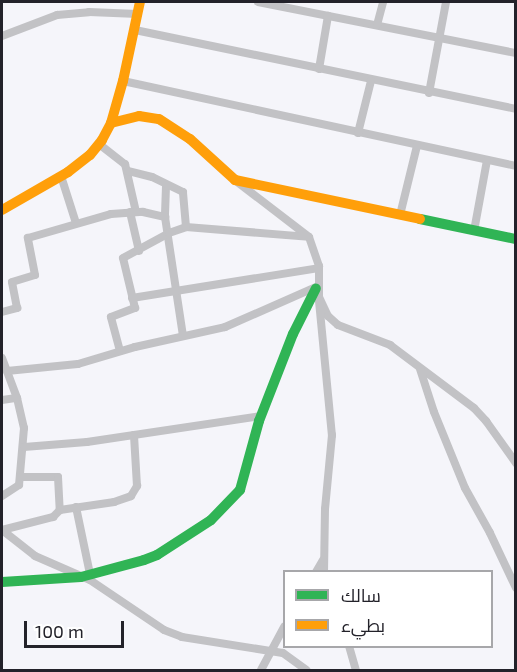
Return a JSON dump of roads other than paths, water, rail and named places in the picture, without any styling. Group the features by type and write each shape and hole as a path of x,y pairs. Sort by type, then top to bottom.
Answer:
{"street":[{"path":"2,210 61,176 80,163 99,144 111,123 123,81 140,2"},
{"path":"258,2 516,53"},
{"path":"377,25 383,2"},
{"path":"429,93 446,2"},
{"path":"2,36 57,15 89,12 138,14"},
{"path":"319,69 328,16"},
{"path":"135,30 371,81 516,109"},
{"path":"123,81 516,166"},
{"path":"358,133 371,81"},
{"path":"111,123 139,116 159,119 190,139 235,180 309,237 319,268 318,290 332,435 325,509 324,570"},
{"path":"99,144 123,161 128,171 140,251"},
{"path":"400,215 417,146"},
{"path":"474,231 487,160"},
{"path":"128,171 152,177 184,194 186,227"},
{"path":"61,176 76,223"},
{"path":"235,180 516,239"},
{"path":"166,186 165,217 183,336"},
{"path":"2,312 17,308 12,282 35,274 27,239 105,215 133,212 165,217"},
{"path":"120,351 111,317 134,309 122,260 169,233 186,227 309,237"},
{"path":"132,297 319,268"},
{"path":"7,371 70,365 248,320 318,290"},
{"path":"318,290 326,313 333,321 383,341 481,415 516,463"},
{"path":"2,582 85,575 150,558 211,520 240,490 261,416 293,334 318,290"},
{"path":"2,358 23,420 24,447 18,486 2,496"},
{"path":"420,369 435,416 465,488 490,533 516,588"},
{"path":"2,400 17,398"},
{"path":"24,447 134,435 261,416"},
{"path":"2,530 53,517 60,510 125,499 135,491 134,435"},
{"path":"20,477 58,477 60,510"},
{"path":"76,507 85,575"},
{"path":"2,530 35,555 85,575 173,634 272,650 283,653 306,670"},
{"path":"317,570 323,558"},
{"path":"261,670 283,631"},
{"path":"350,648 356,670"}]}
